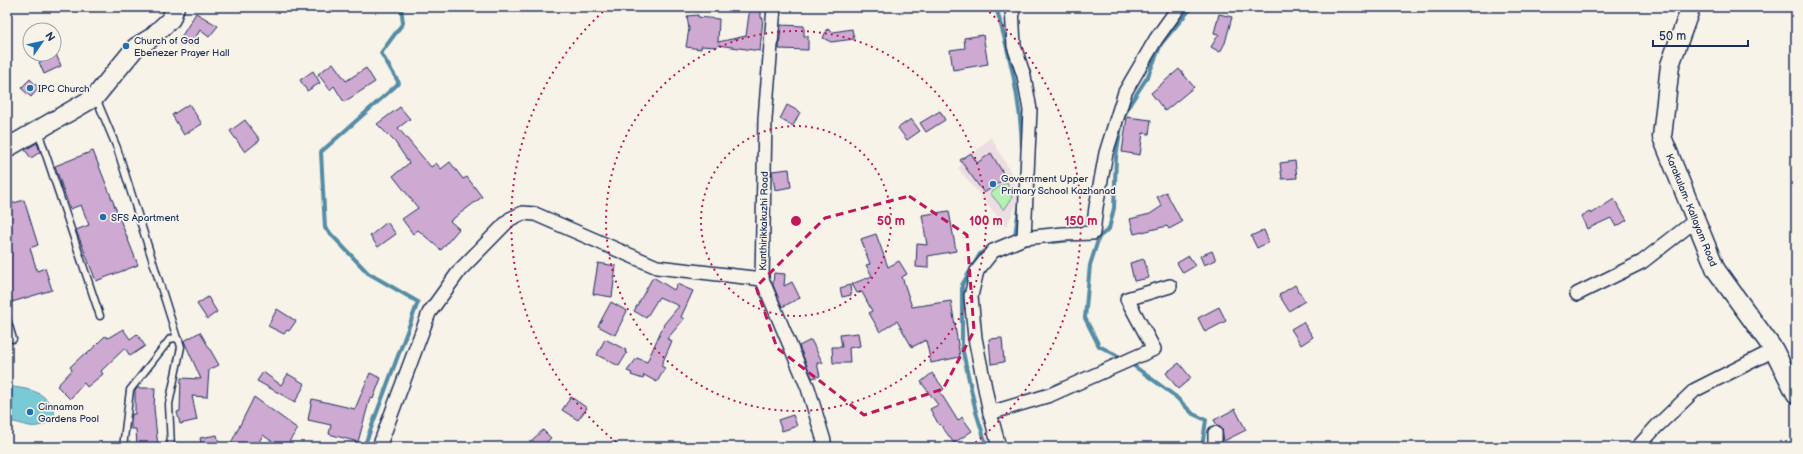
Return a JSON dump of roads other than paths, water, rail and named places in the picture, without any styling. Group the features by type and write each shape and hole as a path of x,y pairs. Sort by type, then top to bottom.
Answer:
{"street":[{"path":"7,148 95,97 136,47 151,38 171,19 175,7"},
{"name":"Kunthirikkakuzhi Road","path":"774,7 765,119 762,279 808,388 824,440 822,447"},
{"path":"1012,7 1014,46 1024,76 1030,110 1020,240"},
{"path":"998,447 975,338 971,296 977,271 985,259 993,251 1020,240 1063,234 1093,233 1106,152 1125,92 1156,39 1179,7"},
{"name":"Karakulam- Kallayam Road","path":"1691,7 1670,65 1662,137 1716,270 1774,350 1796,394"},
{"path":"379,447 429,313 460,270 510,219 523,213 535,214 657,266 762,279"},
{"path":"1577,294 1642,262 1696,220"},
{"path":"990,413 1050,395 1154,349 1127,299 1170,286"},
{"path":"1638,447 1656,427 1695,390 1774,350"},
{"path":"1215,433 1215,447"}],"lane":[{"path":"95,97 117,148 177,338 180,342 181,347 169,404 171,447"},
{"path":"38,130 100,316"},
{"path":"7,319 13,339"},
{"path":"123,447 130,390 170,339 177,338"}],"water":[{"name":"Cinnamon Gardens Pool","path":"7,386 32,390 38,393 48,402 56,418 47,423 36,426 7,421"}],"waterway":[{"path":"364,447 418,302 368,273 325,228 321,152 399,83 381,53 403,23 401,7"},
{"path":"996,7 1010,59 1017,94 1022,148"},
{"path":"1092,238 1099,237 1109,229 1114,208 1116,157 1122,121 1130,104 1148,76 1161,44 1192,7"},
{"path":"1015,235 1020,202"},
{"path":"1099,237 1090,265 1085,318 1099,346 1124,359"},
{"path":"1053,242 1070,240"},
{"path":"987,447 976,412 962,347 962,285 980,254 989,249"},
{"path":"1130,363 1175,396 1193,414 1206,420 1202,447"}],"place":[{"name":"Church of God Ebenezer Prayer Hall","path":"126,46"},
{"name":"IPC Church","path":"30,88"},
{"name":"Government Upper Primary School Kazhanad","path":"993,184"},
{"name":"SFS Apartment","path":"103,217"},
{"name":"Cinnamon Gardens Pool","path":"30,412"}]}
